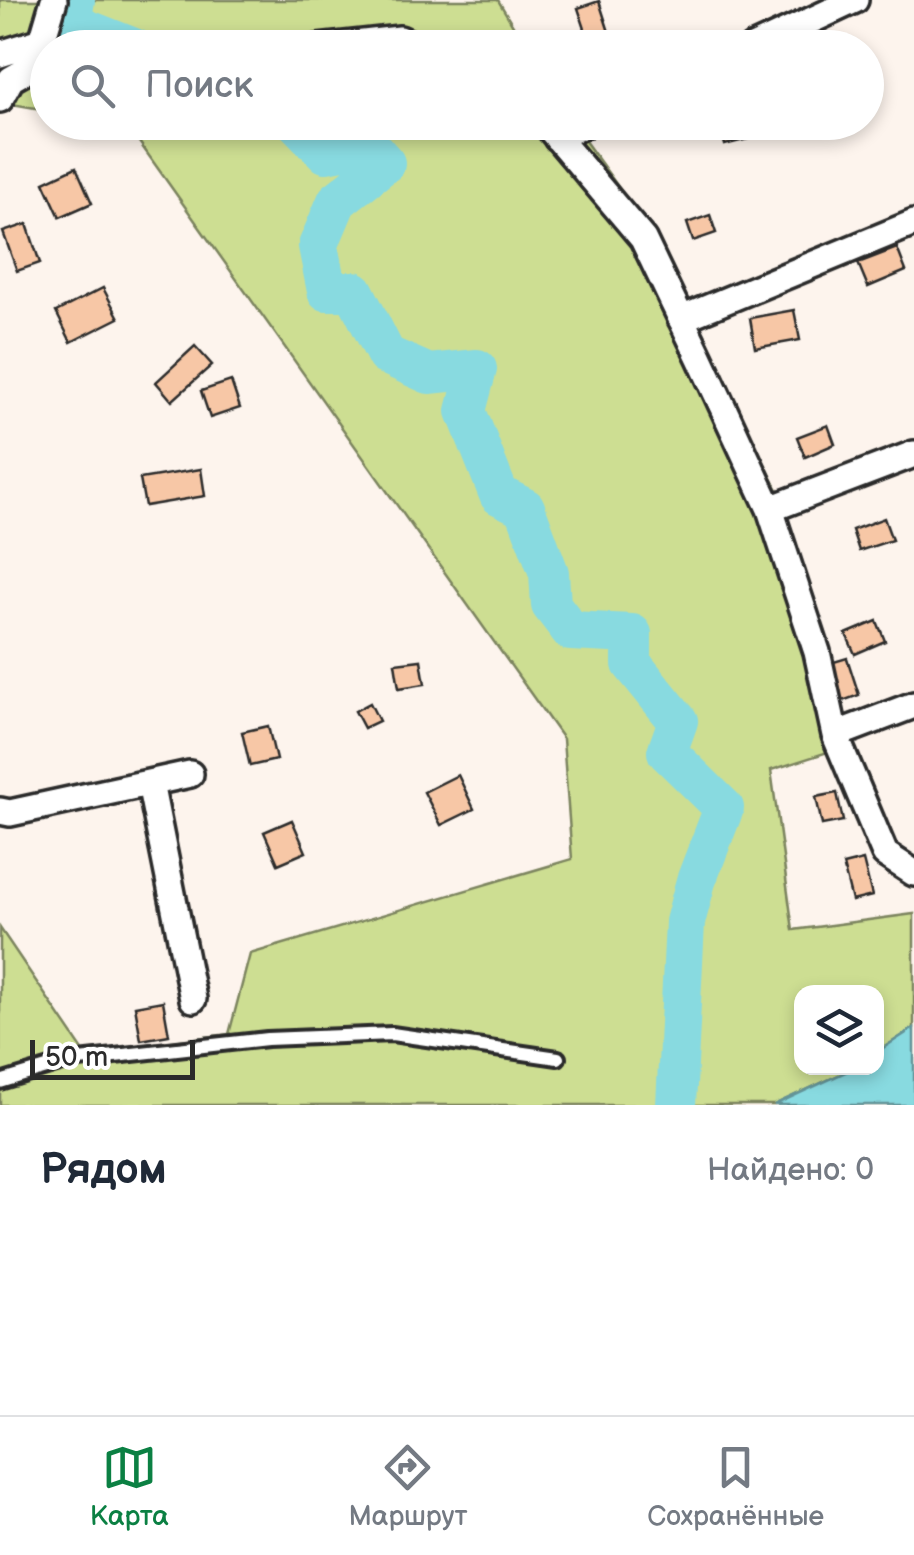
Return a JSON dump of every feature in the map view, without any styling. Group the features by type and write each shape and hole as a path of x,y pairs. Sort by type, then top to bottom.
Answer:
{"street":[{"path":"791,30 856,0"},
{"path":"54,1 61,30"},
{"path":"45,30 54,1"},
{"path":"0,54 30,45"},
{"path":"0,99 11,79 30,68"},
{"path":"559,140 643,239 770,509 817,652 835,734 885,854 914,873"},
{"path":"681,319 914,223"},
{"path":"770,509 914,454"},
{"path":"835,734 914,704"},
{"path":"0,812 190,774"},
{"path":"150,783 193,1000"}],"lane":[{"path":"0,1082 70,1061 267,1040 392,1034 558,1058"}],"green space":[{"path":"0,0 498,0 516,30 30,30 30,107 0,102"},
{"path":"138,140 584,140 645,224 781,496 847,746 771,770 793,930 914,914 914,1028 884,1047 884,985 794,985 794,1075 839,1075 774,1105 0,1105 0,928 84,1052 229,1034 250,954 572,859 563,739"}],"water":[{"path":"914,1028 914,1105 774,1105 839,1075 884,1075 884,1047"}],"building":[{"path":"599,1 608,30 585,30 578,8"},
{"path":"76,167 92,203 60,217 44,182"},
{"path":"710,215 716,233 693,241 687,223"},
{"path":"27,224 40,263 17,271 3,232"},
{"path":"897,248 906,271 868,287 858,263"},
{"path":"103,288 119,318 71,342 56,312"},
{"path":"794,310 800,340 755,348 750,318"},
{"path":"195,346 212,365 172,401 156,382"},
{"path":"231,381 240,408 210,418 201,391"},
{"path":"828,425 835,444 805,457 797,437"},
{"path":"201,469 205,496 145,506 140,479"},
{"path":"884,518 892,540 859,551 852,530"},
{"path":"877,621 885,641 855,654 846,634"},
{"path":"847,658 859,695 840,702 827,664"},
{"path":"421,660 425,684 399,688 395,663"},
{"path":"370,703 379,721 364,728 355,711"},
{"path":"268,726 276,760 250,766 242,732"},
{"path":"458,775 474,809 441,825 424,792"},
{"path":"837,793 843,821 822,825 816,797"},
{"path":"292,820 306,852 278,864 264,832"},
{"path":"863,860 872,896 852,901 843,865"},
{"path":"163,1001 169,1035 141,1040 135,1006"}],"waterway":[{"path":"75,0 71,23 89,30"},
{"path":"313,140 326,153 369,145 385,163 337,201 318,246 327,291 354,291 386,355 429,374 477,369 466,411 499,495 525,508 549,573 551,605 571,631 632,634 632,664 678,721 667,752 724,808 685,922 676,1105"}]}
